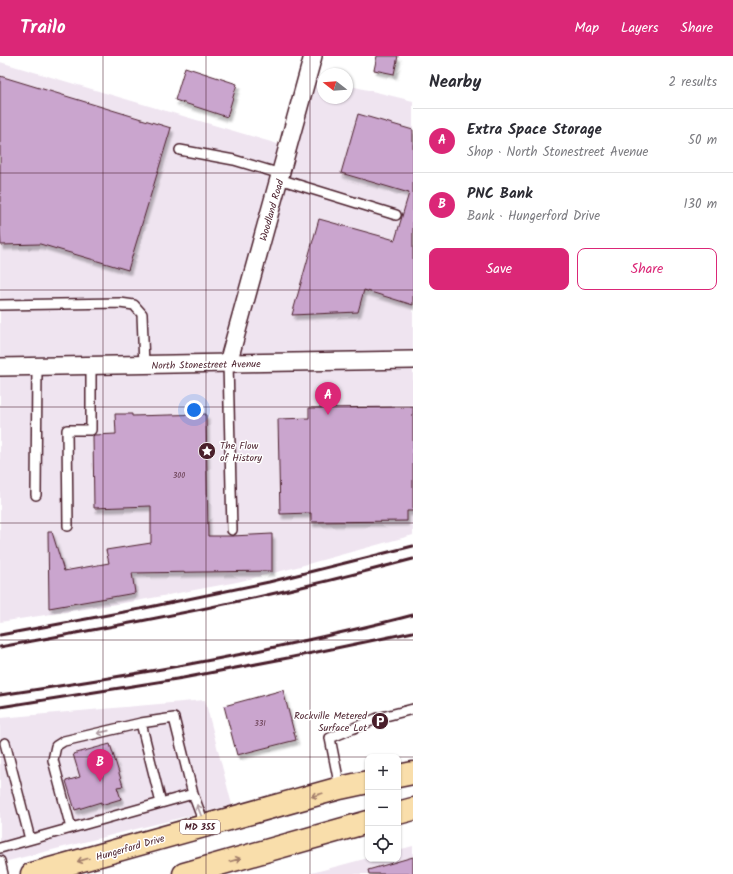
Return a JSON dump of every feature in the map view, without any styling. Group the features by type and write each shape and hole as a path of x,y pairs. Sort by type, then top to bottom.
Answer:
{"main road":[{"path":"401,775 413,772"},
{"name":"Hungerford Drive","path":"32,874 340,788 365,783"},
{"path":"401,812 413,809"},
{"path":"184,874 365,823"}],"street":[{"name":"Woodland Road","path":"228,363 314,56"},
{"name":"North Stonestreet Avenue","path":"0,367 413,360"}],"lane":[{"path":"180,150 234,160 396,215"},
{"path":"0,305 120,303 134,305 142,314 144,365"},
{"path":"228,363 232,530"},
{"path":"68,526 66,430 91,430 91,366"},
{"path":"36,495 37,367"},
{"path":"340,788 330,738 378,718 413,709"},
{"path":"71,828 53,760 56,746 64,741 141,723 174,718 193,794 205,826"},
{"path":"141,723 161,803"},
{"path":"5,743 30,839"},
{"path":"0,848 193,794"},
{"path":"0,861 3,874"}],"shaded area":[{"path":"0,62 288,147 308,76 317,78 317,104 353,104 353,86 413,101 413,535 237,582 136,601 0,622"},
{"path":"205,700 232,805 0,863 0,718"},
{"path":"413,846 413,874 308,874 365,859 365,862 401,862 401,849"}],"building":[{"path":"377,56 398,56 394,74 374,70"},
{"path":"185,67 237,84 227,117 175,100"},
{"path":"0,76 171,128 128,270 40,244 1,245"},
{"path":"358,114 413,130 413,305 364,290 358,312 292,315 319,219 395,240 409,193 341,173"},
{"path":"413,407 413,511 407,511 407,521 311,522 311,513 280,514 278,419 309,418 309,408"},
{"path":"115,414 132,414 132,416 206,414 208,536 272,534 272,571 132,573 135,593 49,608 48,532 52,532 64,571 109,563 106,550 151,543 151,506 94,508 93,436 116,434"},
{"path":"283,690 296,740 237,755 224,706"},
{"path":"110,744 123,786 117,787 121,799 101,805 101,802 75,810 66,781 80,777 73,754"},
{"path":"413,857 413,874 369,874 368,870 396,862 401,862 401,860"}],"railway":[{"path":"0,635 140,609 269,582 413,546"},
{"path":"0,647 209,608 311,585 413,559"},
{"path":"0,695 212,660 328,636 413,615"},
{"path":"0,707 183,678 413,632"}],"place":[{"name":"Extra Space Storage","path":"328,415"},
{"name":"The Flow of History","path":"207,451"},
{"name":"Rockville Metered Surface Lot","path":"380,721"},
{"name":"PNC Bank","path":"100,782"}]}
